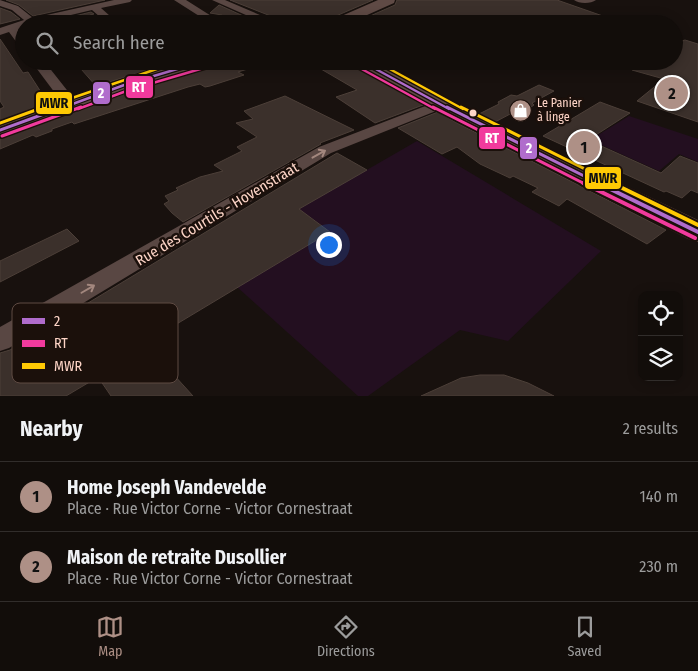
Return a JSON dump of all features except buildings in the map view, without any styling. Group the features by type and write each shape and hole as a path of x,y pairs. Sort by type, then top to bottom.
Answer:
{"street":[{"path":"179,0 204,15"},
{"path":"217,0 254,15"},
{"path":"355,15 389,0"},
{"path":"579,0 591,0"},
{"path":"58,15 120,1"},
{"path":"0,3 15,8 24,15"},
{"path":"94,7 103,15"},
{"path":"44,70 69,102"},
{"path":"0,130 69,102 170,70"},
{"path":"379,70 441,104 698,232"},
{"name":"Rue des Courtils - Hovenstraat","path":"63,303 325,150 441,104"},
{"name":"Rue des Courtils - Hovenstraat","path":"0,340 12,333"}],"shaded area":[{"path":"629,116 698,139 698,162 679,154 659,171 590,140"},
{"path":"417,141 601,251 508,341 460,330 368,396 358,396 237,287 330,232 299,209"}],"transit line":[{"name":"MWR","path":"0,123 152,70"},
{"name":"2","path":"0,130 127,84 174,70"},
{"name":"RT","path":"2,136 129,90 197,70"},
{"name":"RT","path":"364,70 460,122 695,238"},
{"name":"2","path":"378,70 463,116 698,232"},
{"name":"MWR","path":"392,70 466,110 698,225"}],"place":[{"name":"Maison de retraite Dusollier","path":"672,93"},
{"name":"Le Panier à linge","path":"521,110"},
{"name":"Home Joseph Vandevelde","path":"584,147"}]}
